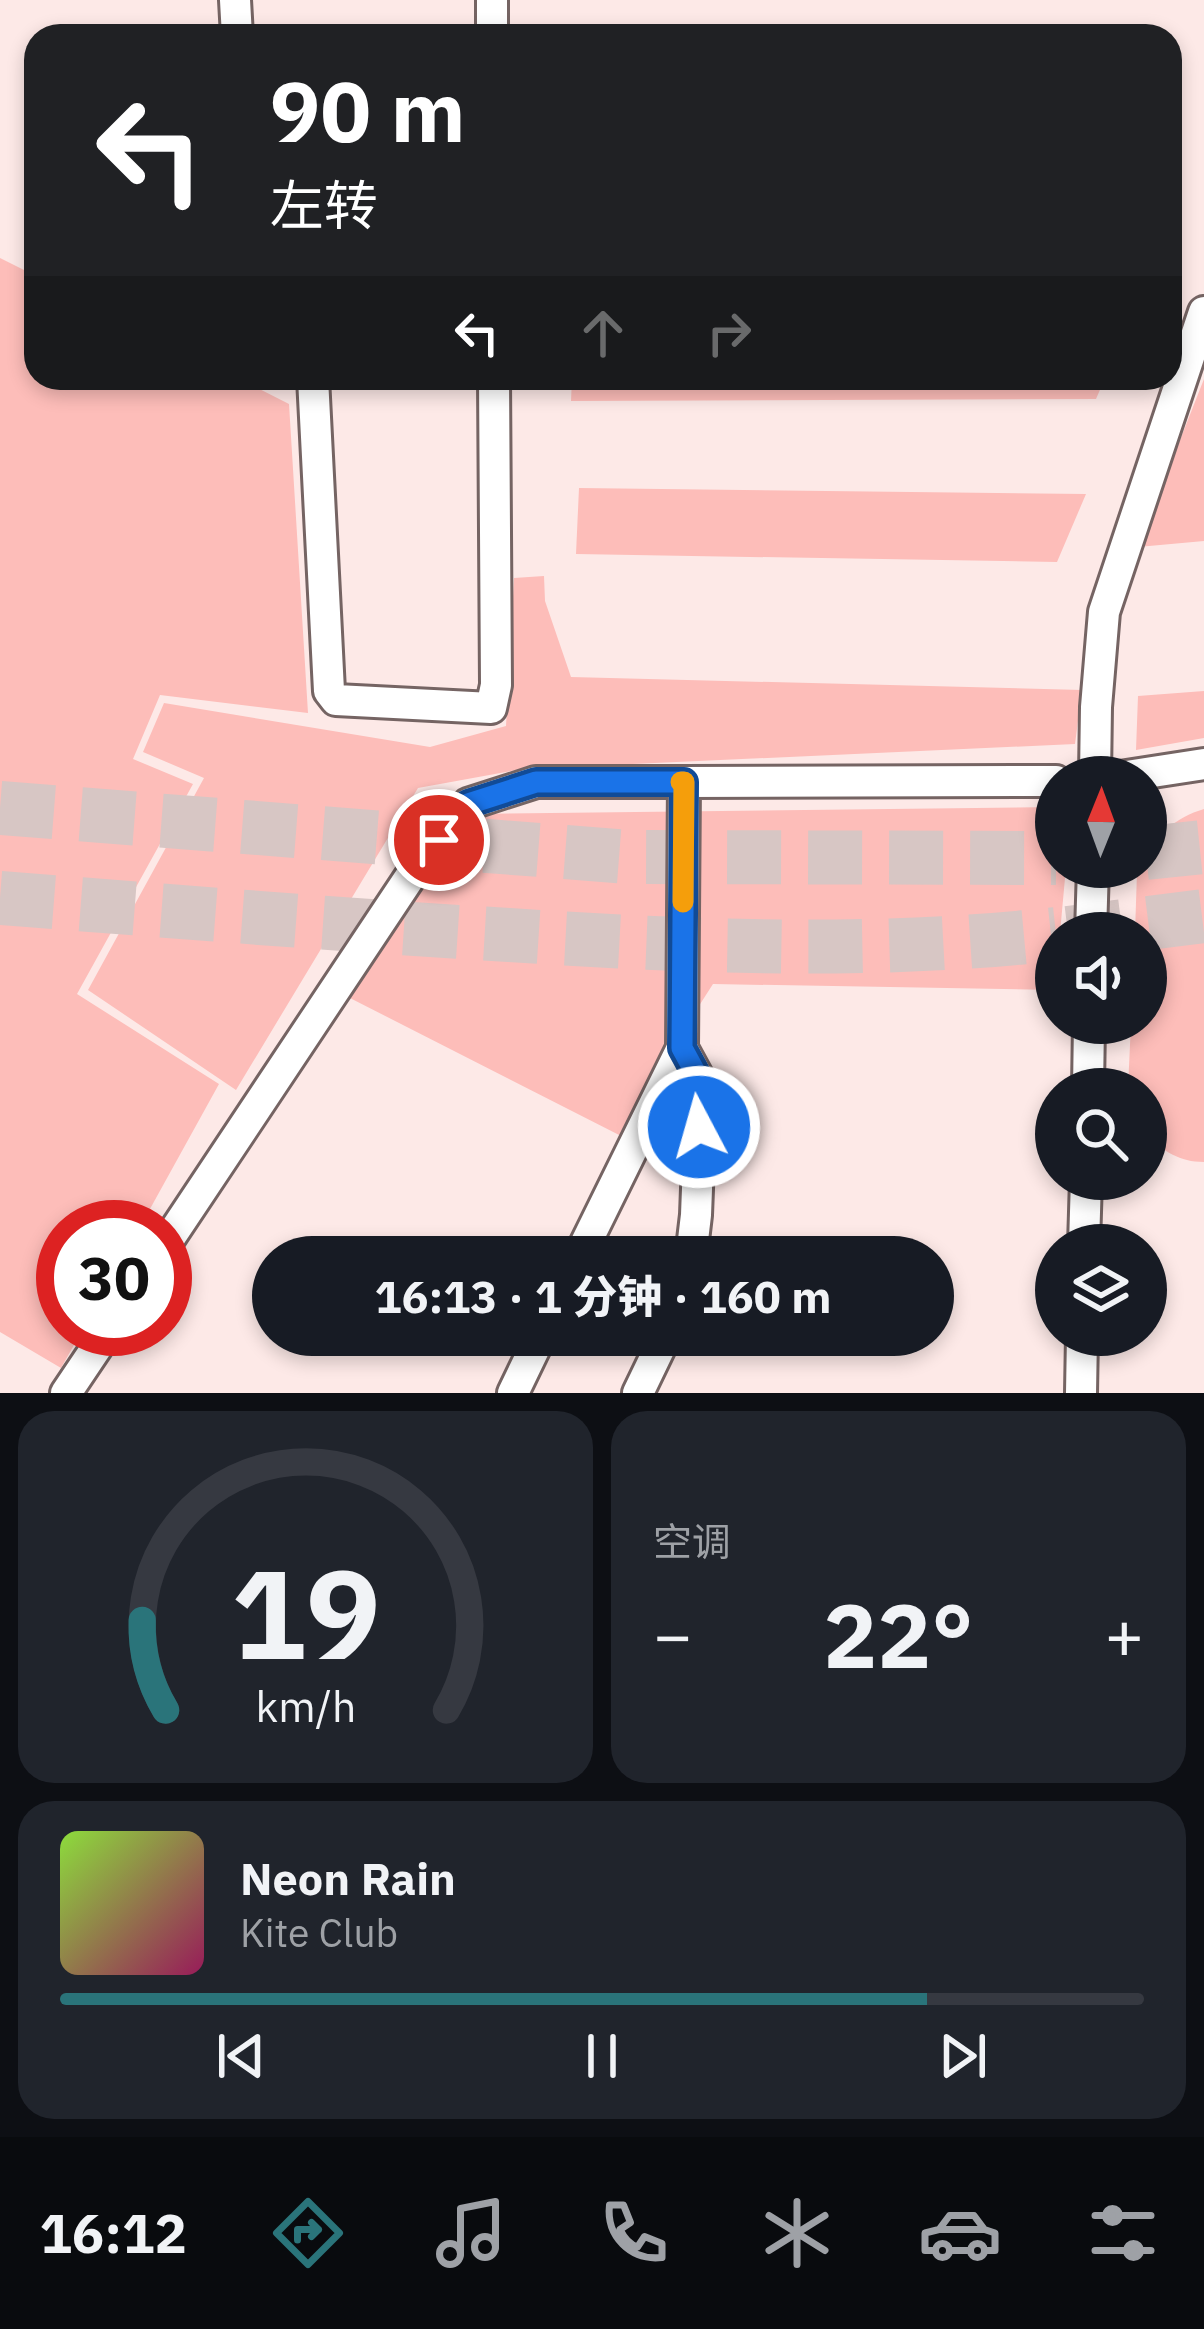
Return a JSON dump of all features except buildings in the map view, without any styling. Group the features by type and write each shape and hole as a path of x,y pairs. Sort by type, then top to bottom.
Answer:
{"street":[{"path":"1182,379 1204,313"},
{"path":"314,390 329,691 336,700 491,708 496,685 494,390"},
{"path":"1095,756 1104,612 1178,390"},
{"path":"1167,770 1204,764"},
{"path":"192,1204 410,877 468,804 536,782 1035,781"},
{"path":"590,1236 682,1048 684,782"},
{"path":"682,1048 701,1083 694,1236"},
{"path":"66,1393 91,1356"},
{"path":"513,1393 531,1356"},
{"path":"638,1393 656,1356"},
{"path":"1081,1393 1082,1356"}],"shaded area":[{"path":"0,258 24,270 24,390 262,390 289,404 308,713 160,695 133,759 193,784 77,994 219,1084 155,1200 36,1200 36,1353 0,1332"},
{"path":"1204,379 1204,541 1138,547"},
{"path":"571,390 1100,390 1096,399 571,401"},
{"path":"579,488 1086,494 1057,562 576,554"},
{"path":"544,576 545,601 571,677 1082,690 1075,744 522,769 418,788 236,1090 88,990 204,778 143,752 164,703 430,747 506,726 514,578"},
{"path":"1204,691 1204,738 1136,750 1138,696"},
{"path":"1035,807 1035,888 1064,888 1062,912 1035,912 1035,990 713,984 670,1051 627,1139 346,996 470,814"},
{"path":"1204,809 1204,1162 1167,1152 1167,1068 1129,1068 1130,1044 1167,1044 1167,912 1136,912 1136,888 1167,888 1167,829"},
{"path":"41,1356 68,1356 61,1368"}],"tunnel":[{"path":"0,808 629,857 1035,858"},
{"path":"1167,851 1204,847"},
{"path":"0,898 446,931 714,945 851,946 1035,936"},
{"path":"1167,921 1204,916"}],"slow traffic":[{"path":"681,782 683,902"}],"route":[{"path":"439,840 468,804 536,782 684,782 682,1048 701,1083 699,1127"}]}
